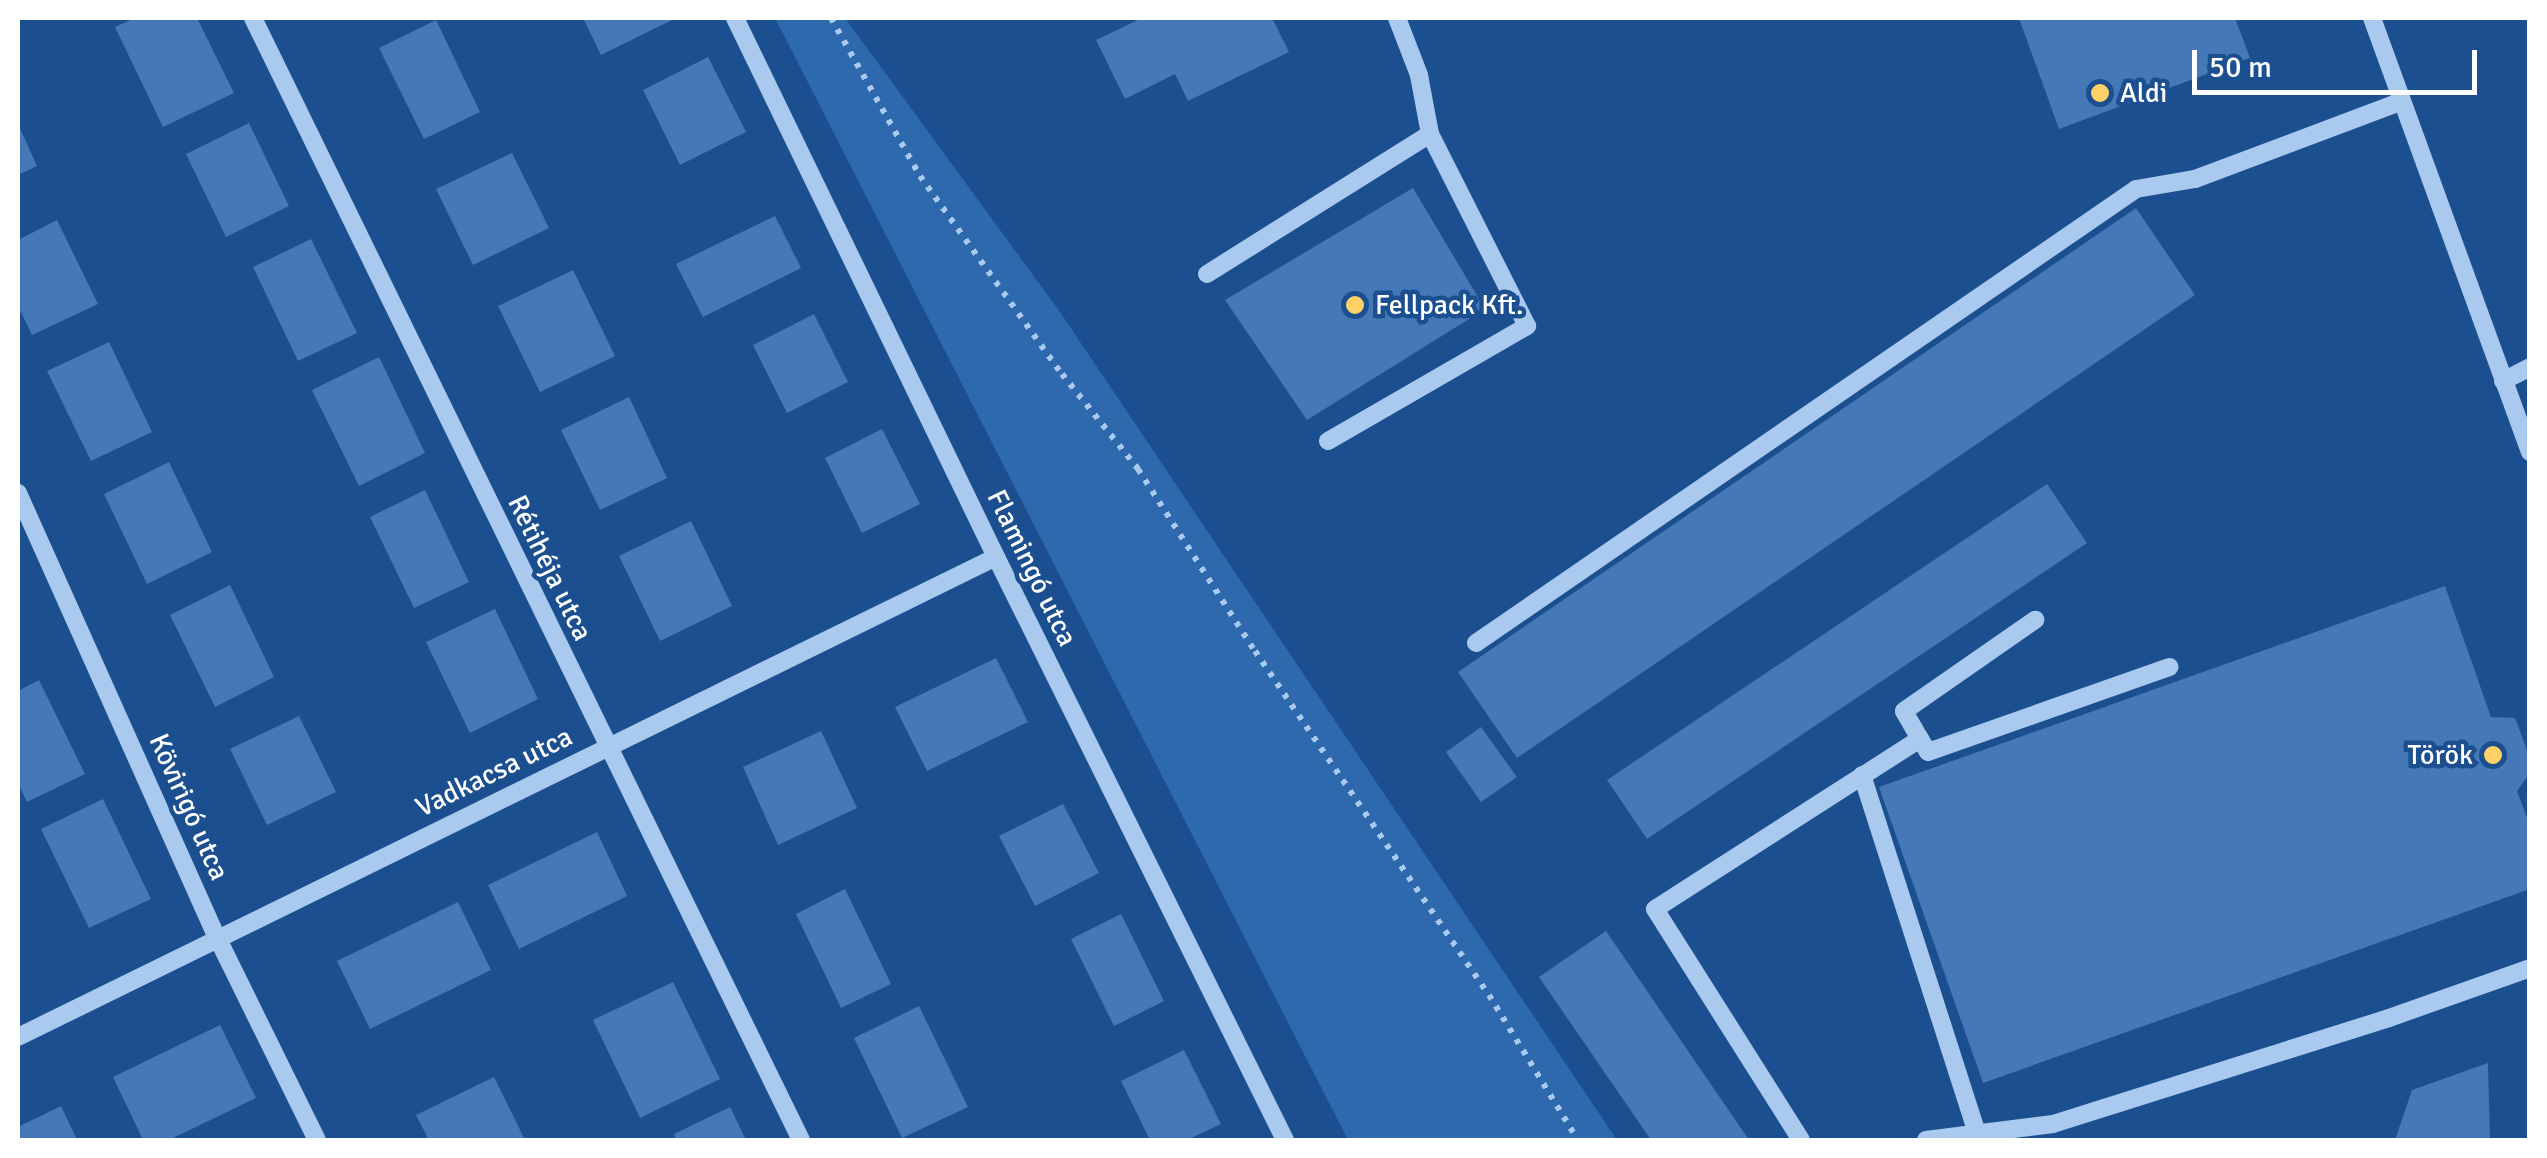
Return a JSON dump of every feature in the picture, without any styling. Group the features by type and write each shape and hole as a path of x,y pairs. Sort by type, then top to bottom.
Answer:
{"street":[{"name":"Rétihéja utca","path":"253,18 801,1140"},
{"name":"Flamingó utca","path":"735,18 996,558 1285,1140"},
{"path":"1328,442 1526,326 1430,134 1419,75 1397,18"},
{"path":"2372,18 2530,452"},
{"path":"1476,643 2136,189 2195,180 2402,101"},
{"path":"1207,274 1430,134"},
{"path":"2503,381 2530,367"},
{"name":"Kövirigó utca","path":"18,493 217,937 317,1140"},
{"name":"Vadkacsa utca","path":"18,1037 996,558"},
{"path":"2035,620 1904,711 1928,752 2169,667"},
{"path":"1801,1140 1655,909 1920,739"},
{"path":"1862,775 1976,1134"},
{"path":"1926,1140 2053,1124 2388,1018 2530,968"}],"path":[{"path":"830,18 920,176 1062,374 1138,469 1266,667 1489,995 1578,1140"}],"shaded area":[{"path":"775,18 845,18 1060,312 1617,1140 1348,1140"}],"building":[{"path":"135,18 197,18 234,93 163,127 115,27"},
{"path":"583,18 676,18 601,55"},
{"path":"1142,18 1272,18 1289,52 1188,101 1175,74 1125,99 1096,40"},
{"name":"Aldi","path":"2019,18 2235,18 2250,58 2059,129"},
{"path":"436,20 480,112 424,139 379,48"},
{"path":"708,57 746,132 680,165 643,90"},
{"path":"249,123 289,206 226,237 186,154"},
{"path":"18,124 37,166 18,175"},
{"path":"512,153 549,228 473,265 436,189"},
{"name":"Fellpack Kft.","path":"1413,188 1485,309 1307,420 1225,300"},
{"path":"2136,208 2195,295 1517,758 1458,672"},
{"path":"775,216 801,268 703,317 676,264"},
{"path":"57,220 98,304 32,335 18,306 18,240"},
{"path":"311,239 357,333 298,361 253,267"},
{"path":"573,270 615,356 540,392 498,306"},
{"path":"814,314 848,382 787,413 753,345"},
{"path":"109,342 152,432 91,461 47,371"},
{"path":"379,357 425,453 359,486 312,390"},
{"path":"629,397 667,478 600,510 561,430"},
{"path":"882,429 920,504 862,533 825,458"},
{"path":"169,462 212,552 147,584 104,494"},
{"path":"2047,484 2087,543 1647,839 1607,780"},
{"path":"425,490 469,582 414,608 370,517"},
{"path":"691,521 732,606 660,641 619,556"},
{"path":"230,585 274,677 215,707 170,615"},
{"path":"2445,586 2491,717 2515,718 2530,758 2530,773 2517,791 2530,826 2530,889 1983,1083 1879,787"},
{"path":"495,609 538,699 470,733 426,642"},
{"path":"996,658 1028,722 927,771 895,707"},
{"path":"39,680 85,774 27,802 18,783 18,691"},
{"path":"299,716 336,792 267,825 230,749"},
{"path":"1481,727 1517,777 1481,802 1446,752"},
{"path":"821,731 857,808 778,845 743,767"},
{"path":"103,799 151,899 89,928 41,829"},
{"path":"1063,804 1099,873 1035,906 999,836"},
{"path":"597,832 627,896 519,949 488,885"},
{"path":"845,889 891,984 841,1008 796,914"},
{"path":"458,902 491,970 370,1029 337,961"},
{"path":"1121,914 1164,1001 1114,1026 1071,939"},
{"path":"1606,931 1749,1140 1651,1140 1539,977"},
{"path":"673,982 720,1079 640,1118 593,1020"},
{"path":"919,1006 968,1107 902,1138 854,1038"},
{"path":"220,1025 256,1098 169,1140 143,1140 113,1077"},
{"path":"1184,1050 1221,1124 1187,1140 1150,1140 1121,1081"},
{"path":"2488,1063 2490,1140 2395,1140 2412,1090"},
{"path":"494,1077 525,1140 429,1140 416,1115"},
{"path":"61,1106 77,1140 18,1140 18,1127"},
{"path":"730,1107 746,1140 677,1140 674,1134"}],"place":[{"name":"Aldi","path":"2100,93"},
{"name":"Fellpack Kft.","path":"1355,305"},
{"name":"Török","path":"2493,755"}]}
